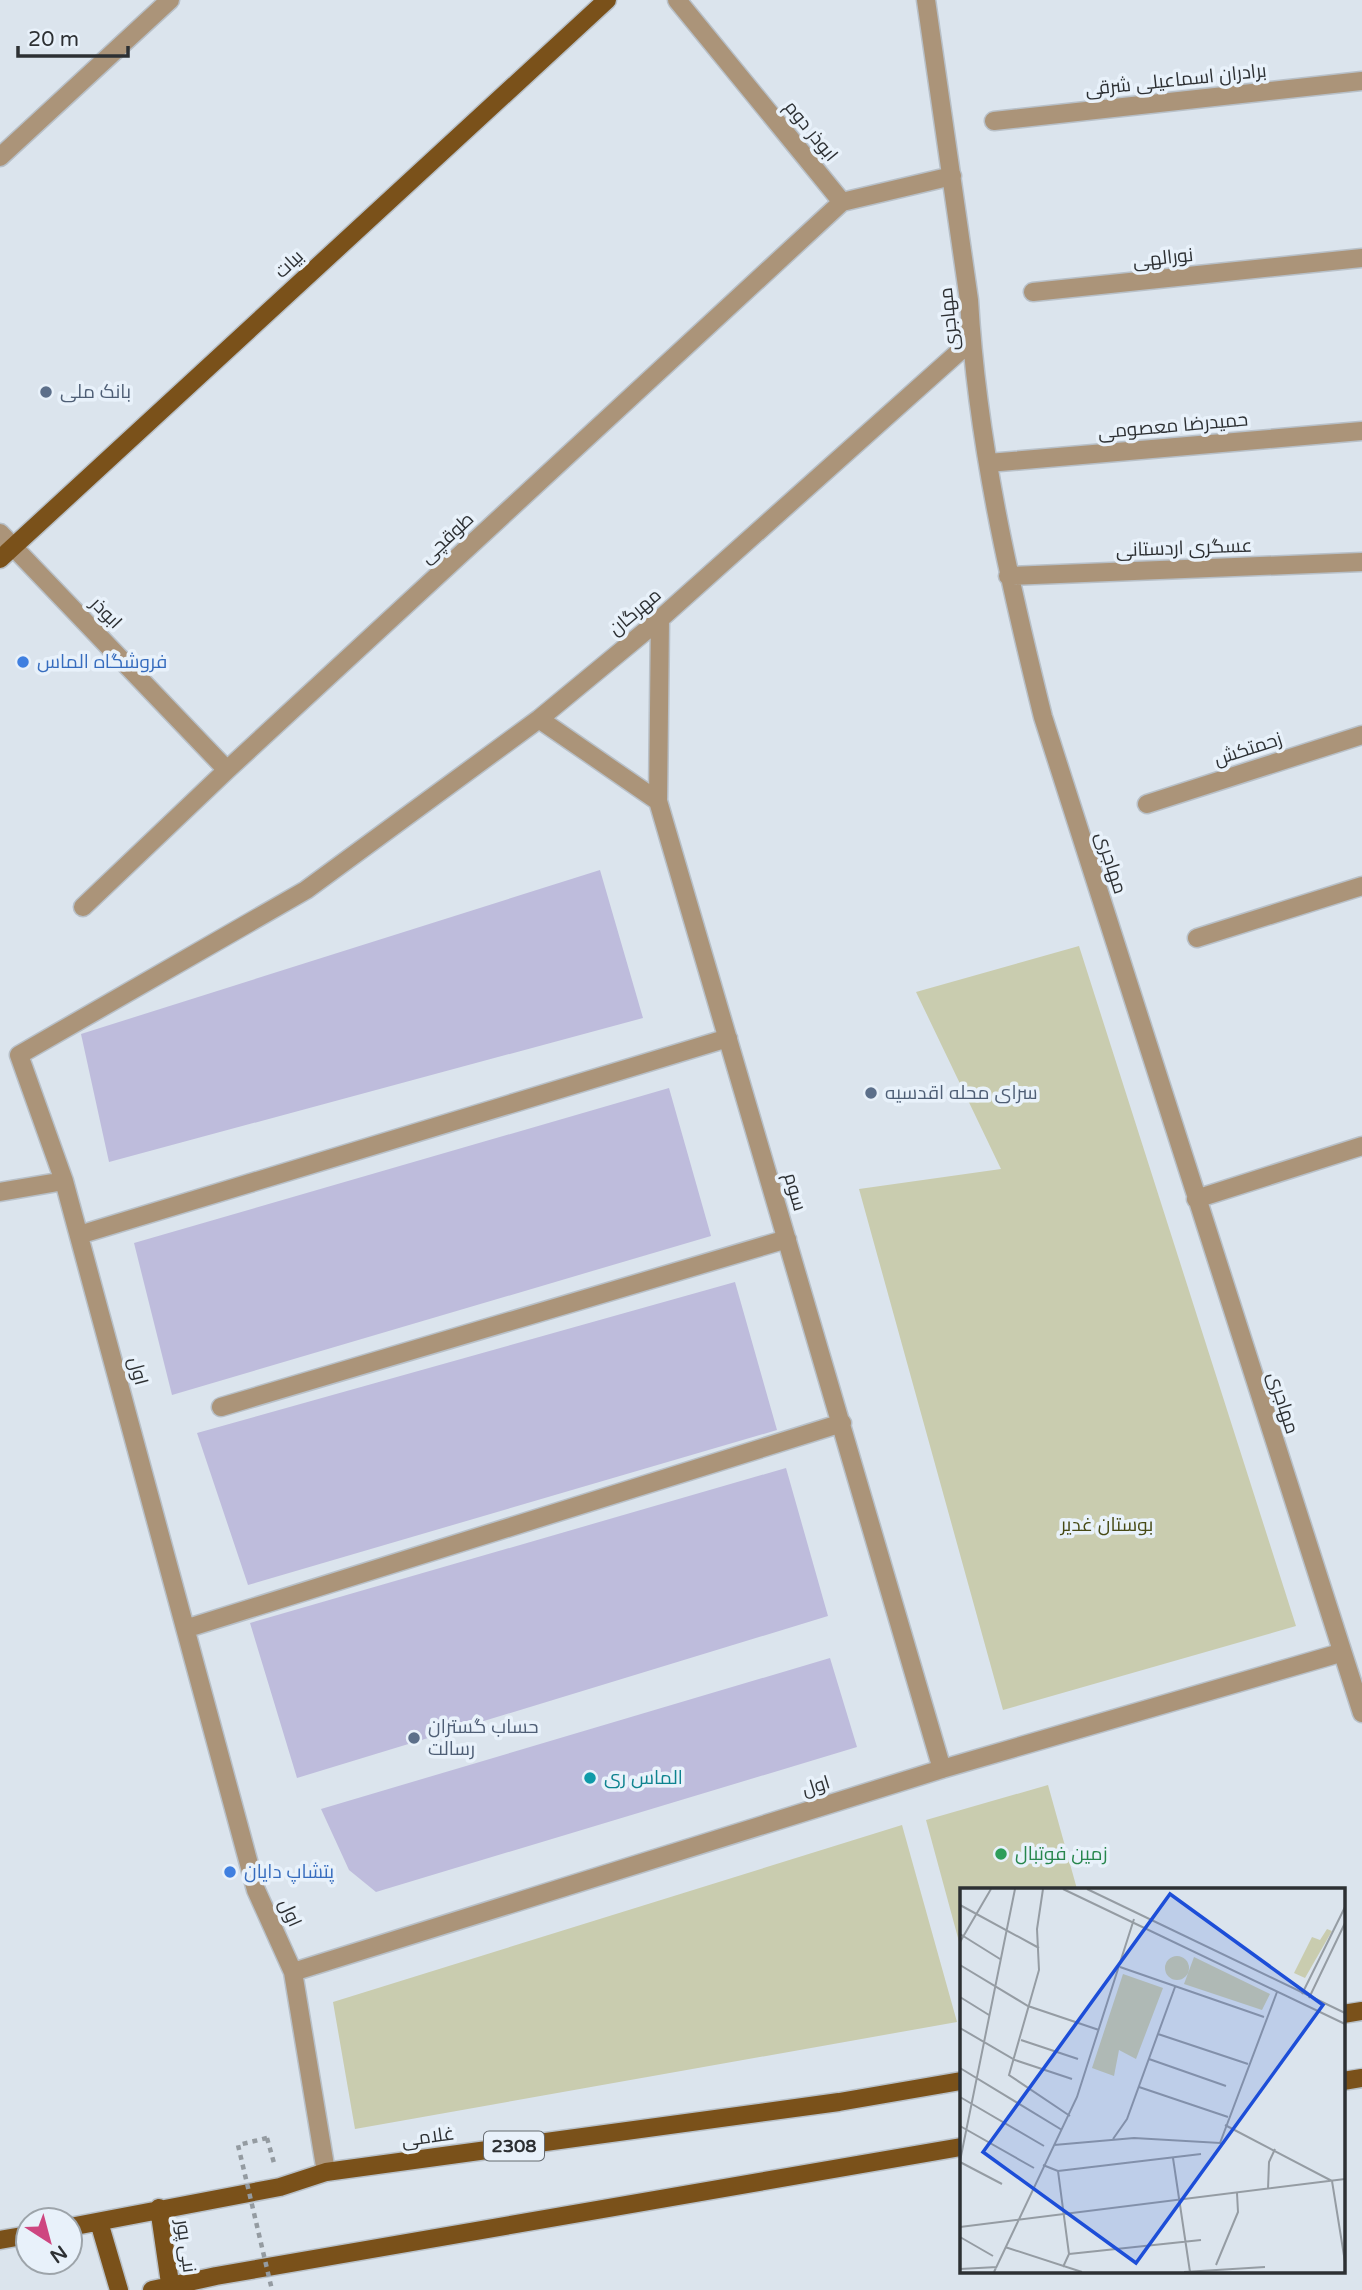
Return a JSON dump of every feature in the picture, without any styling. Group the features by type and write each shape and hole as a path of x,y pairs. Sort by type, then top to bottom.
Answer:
{"main road":[{"name":"بیات","path":"7,553 607,0"},
{"path":"1344,2014 1362,2011"},
{"path":"1344,2081 1362,2078"},
{"name":"غلامی","path":"84,2225 159,2208 280,2187 326,2172 839,2102 960,2081"},
{"path":"152,2290 960,2147"},
{"name":"نبی پور","path":"159,2208 171,2288"},
{"path":"99,2222 119,2290"}],"street":[{"path":"0,157 170,0"},
{"name":"ابوذر دوم","path":"677,0 842,202"},
{"name":"مهاجری","path":"926,0 952,176 988,463 1008,576 1043,718 1340,1653 1362,1713"},
{"name":"برادران اسماعیلی شرقی","path":"994,121 1362,81"},
{"path":"842,202 952,176"},
{"name":"طوقچی","path":"83,907 227,770 842,202"},
{"name":"نورالهی","path":"1033,292 1362,258"},
{"name":"مهرگان","path":"306,890 539,719 660,620 971,341"},
{"name":"حمیدرضا معصومی","path":"988,463 1362,431"},
{"name":"ابوذر","path":"0,533 7,553 227,770"},
{"name":"عسگری اردستانی","path":"1008,576 1362,562"},
{"name":"سوم","path":"660,620 658,801 942,1769"},
{"path":"539,719 658,801"},
{"name":"زحمتکش","path":"1147,804 1362,735"},
{"path":"1197,938 1362,886"},
{"name":"اول","path":"306,890 19,1055 64,1181 188,1628 256,1890 293,1972 942,1769 1340,1653"},
{"path":"79,1235 728,1038"},
{"path":"1196,1199 1362,1146"},
{"path":"0,1192 64,1181"},
{"path":"221,1407 787,1239"},
{"path":"188,1628 842,1423"},
{"path":"293,1972 326,2172"}],"path":[{"path":"267,2138 239,2145 272,2290"}],"green space":[{"name":"بوستان غدیر","path":"1079,946 1296,1626 1003,1710 859,1189 1001,1169 916,992"},
{"name":"زمین فوتبال","path":"1048,1785 1077,1888 960,1888 960,1945 926,1820"},
{"path":"902,1825 957,2022 355,2129 333,2002"}],"building":[{"path":"600,870 643,1018 109,1162 81,1034"},
{"path":"669,1088 711,1236 172,1395 134,1243"},
{"path":"735,1282 777,1430 248,1585 197,1433"},
{"path":"786,1468 828,1616 297,1778 250,1623"},
{"name":"الماس ری","path":"830,1658 857,1747 376,1892 349,1870 321,1809"}],"place":[{"name":"بانک ملی","path":"46,392"},
{"name":"فروشگاه الماس","path":"23,662"},
{"name":"سرای محله اقدسیه","path":"871,1093"},
{"name":"حساب گستران رسالت","path":"414,1738"},
{"name":"الماس ری","path":"590,1778"},
{"name":"زمین فوتبال","path":"1001,1854"},
{"name":"پتشاپ دایان","path":"230,1872"}]}
